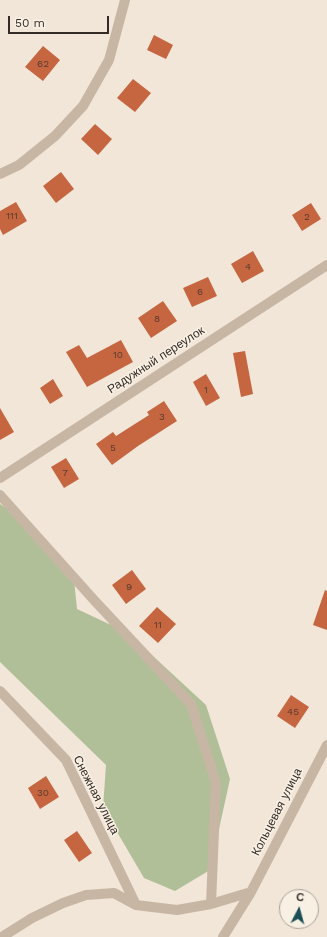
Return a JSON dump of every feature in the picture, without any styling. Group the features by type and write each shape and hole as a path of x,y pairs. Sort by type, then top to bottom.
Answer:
{"street":[{"path":"0,174 19,165 55,136 84,106 108,60 124,0"},
{"name":"Радужный переулок","path":"0,478 327,265"},
{"path":"0,495 94,600 191,704 216,783 211,904"},
{"name":"Снежная улица","path":"0,691 66,760 136,905"},
{"name":"Кольцевая улица","path":"223,937 251,892 327,745"},
{"path":"2,937 32,918 63,903 86,895 114,893 136,905 177,910 211,904 251,892"}],"green space":[{"path":"0,504 16,515 73,570 77,609 128,633 206,705 230,779 210,870 175,891 144,878 103,808 106,765 0,662"}],"building":[{"path":"154,35 173,45 166,59 147,50"},
{"path":"43,46 60,60 43,81 25,67"},
{"path":"133,79 151,93 135,112 117,98"},
{"path":"95,124 112,139 98,155 81,139"},
{"path":"61,172 74,189 56,203 43,186"},
{"path":"16,202 27,221 3,235 0,229 0,211"},
{"path":"311,203 321,219 302,231 292,215"},
{"path":"253,251 264,271 242,283 231,264"},
{"path":"208,277 217,296 192,307 183,288"},
{"path":"163,301 177,321 151,338 138,318"},
{"path":"121,340 133,362 87,387 66,352 79,345 87,358"},
{"path":"245,351 253,394 241,397 233,353"},
{"path":"206,374 220,398 206,406 193,382"},
{"path":"53,379 63,396 50,404 40,388"},
{"path":"164,401 177,421 112,465 96,444 113,432 116,436 149,415 147,412"},
{"path":"0,408 14,432 0,440"},
{"path":"66,458 79,479 64,488 51,467"},
{"path":"132,570 146,589 126,604 112,585"},
{"path":"325,590 327,591 327,630 313,625"},
{"path":"157,607 176,624 158,643 139,626"},
{"path":"291,695 309,707 295,728 277,716"},
{"path":"46,776 59,797 40,809 28,788"},
{"path":"77,831 92,853 79,862 64,840"}]}
